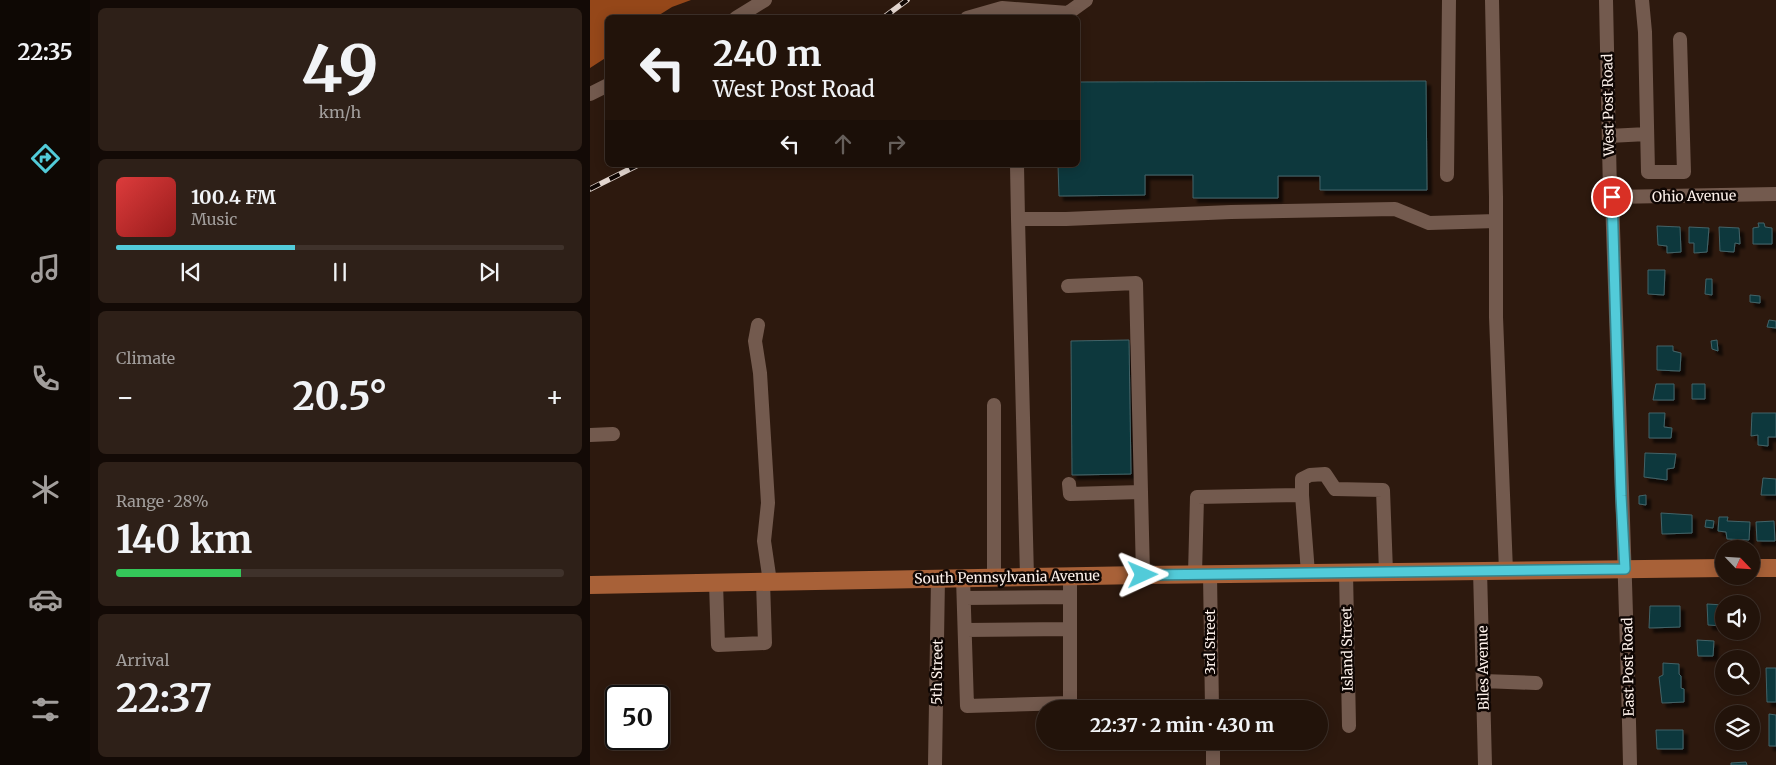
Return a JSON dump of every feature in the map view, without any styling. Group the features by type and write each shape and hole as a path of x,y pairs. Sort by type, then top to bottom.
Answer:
{"main road":[{"name":"South Pennsylvania Avenue","path":"590,585 1203,574 1715,568"},
{"path":"1760,568 1776,568"}],"street":[{"path":"741,15 765,0"},
{"path":"978,15 1002,8 1066,15 1086,0"},
{"path":"1447,175 1449,0"},
{"path":"1492,0 1496,317 1506,571"},
{"name":"West Post Road","path":"1606,0 1610,193 1612,197 1625,569"},
{"path":"1642,0 1645,32 1648,172 1684,172 1680,39"},
{"path":"590,94 605,86"},
{"path":"1609,136 1647,134"},
{"path":"1017,167 1027,577"},
{"name":"Ohio Avenue","path":"1612,197 1776,194"},
{"path":"1018,219 1394,209 1429,223 1496,221"},
{"path":"1068,286 1136,283 1143,575"},
{"path":"716,583 718,645 765,643 767,582 764,541 768,503 760,373 755,341 758,325"},
{"path":"994,405 994,578"},
{"path":"590,435 613,434"},
{"path":"1308,573 1302,478 1310,474 1325,474 1335,490 1384,490 1386,572"},
{"path":"1069,484 1070,494 1141,492"},
{"name":"3rd Street","path":"1211,700 1197,497 1302,495"},
{"name":"East Post Road","path":"1625,569 1630,765"},
{"name":"Biles Avenue","path":"1480,570 1485,765"},
{"name":"Island Street","path":"1346,572 1349,726"},
{"path":"963,578 966,706 1070,703 1070,576"},
{"name":"5th Street","path":"936,765 938,578"},
{"path":"964,598 1070,597"},
{"path":"965,630 1070,629"},
{"path":"1483,681 1536,682"},
{"path":"1213,750 1214,765"}],"shaded area":[{"path":"590,0 691,0 672,7 659,15 605,15 605,58 590,68"}],"building":[{"path":"1426,81 1427,190 1320,190 1320,176 1278,176 1278,198 1193,198 1193,175 1145,175 1145,195 1059,196 1058,167 1080,167 1080,82"},
{"path":"1758,223 1764,223 1765,227 1772,228 1772,244 1753,244 1753,228 1759,227"},
{"path":"1657,226 1680,227 1681,252 1667,253 1667,246 1658,245"},
{"path":"1689,227 1709,228 1707,252 1694,253 1694,243 1689,243"},
{"path":"1719,227 1739,228 1740,244 1735,243 1734,252 1720,251"},
{"path":"1648,270 1665,270 1664,295 1648,294"},
{"path":"1706,279 1712,279 1712,295 1705,294"},
{"path":"1750,295 1760,296 1760,303 1750,302"},
{"path":"1769,320 1776,321 1776,328 1767,327"},
{"path":"1129,340 1131,474 1072,475 1071,341"},
{"path":"1717,340 1718,351 1712,349 1711,341"},
{"path":"1657,346 1673,346 1673,351 1681,353 1680,371 1657,370"},
{"path":"1656,384 1674,384 1674,400 1653,400"},
{"path":"1692,384 1705,384 1705,399 1692,399"},
{"path":"1649,413 1665,413 1664,427 1672,428 1671,438 1649,438"},
{"path":"1752,413 1776,413 1776,437 1768,437 1768,446 1758,445 1758,435 1751,436"},
{"path":"1645,453 1676,454 1674,468 1667,469 1667,480 1644,477"},
{"path":"1763,478 1776,479 1776,495 1761,495"},
{"path":"1646,495 1646,505 1639,504 1639,496"},
{"path":"1661,513 1692,515 1692,533 1662,534"},
{"path":"1719,517 1728,517 1727,521 1750,522 1749,540 1727,539 1726,532 1718,531"},
{"path":"1706,520 1714,521 1713,528 1705,527"},
{"path":"1774,521 1775,541 1757,540 1756,522"},
{"path":"1707,604 1715,604 1715,625 1708,625"},
{"path":"1650,606 1680,606 1680,627 1649,628"},
{"path":"1697,640 1714,641 1713,656 1698,656"},
{"path":"1663,663 1679,664 1681,688 1684,689 1684,702 1662,703 1659,677 1663,675"},
{"path":"1766,668 1776,668 1776,702 1767,702"},
{"path":"1769,714 1776,715 1776,746 1769,746"},
{"path":"1656,730 1683,730 1683,749 1657,749"},
{"path":"1746,762 1747,765 1731,765 1731,763"}],"railway":[{"path":"887,15 907,0"},
{"path":"590,189 634,167"}],"route":[{"path":"1143,575 1625,569 1612,197"}]}
